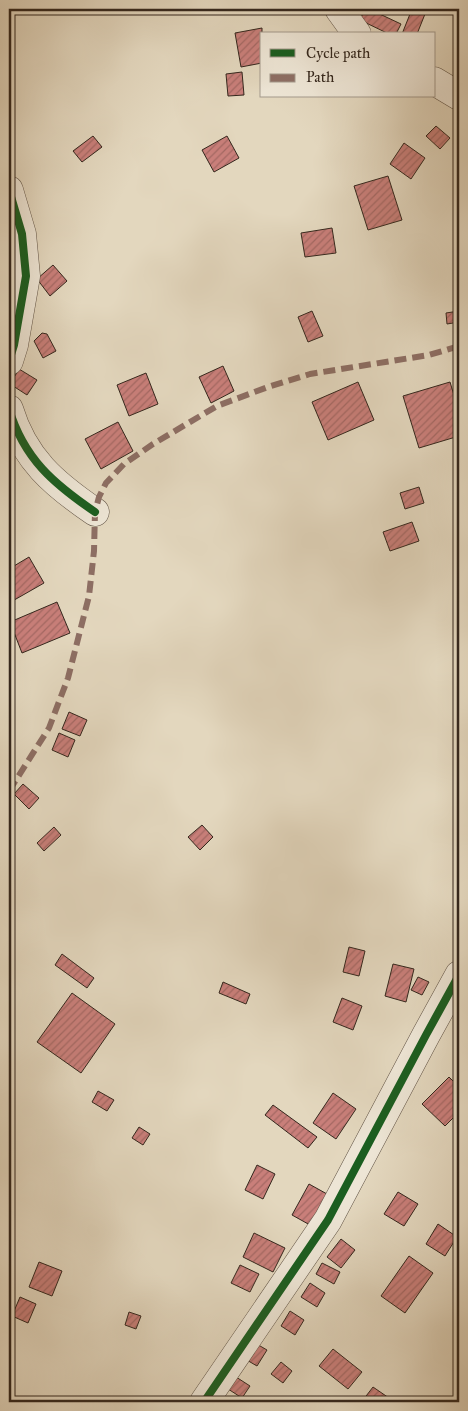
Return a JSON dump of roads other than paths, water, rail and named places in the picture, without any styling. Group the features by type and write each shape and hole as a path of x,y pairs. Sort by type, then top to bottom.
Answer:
{"street":[{"path":"339,9 356,32"},
{"path":"436,82 459,96"},
{"path":"9,190 22,234 26,276 14,345 9,361"},
{"path":"9,409 17,433 28,452 60,486 95,512"},
{"path":"204,1402 328,1220 459,975"}]}
